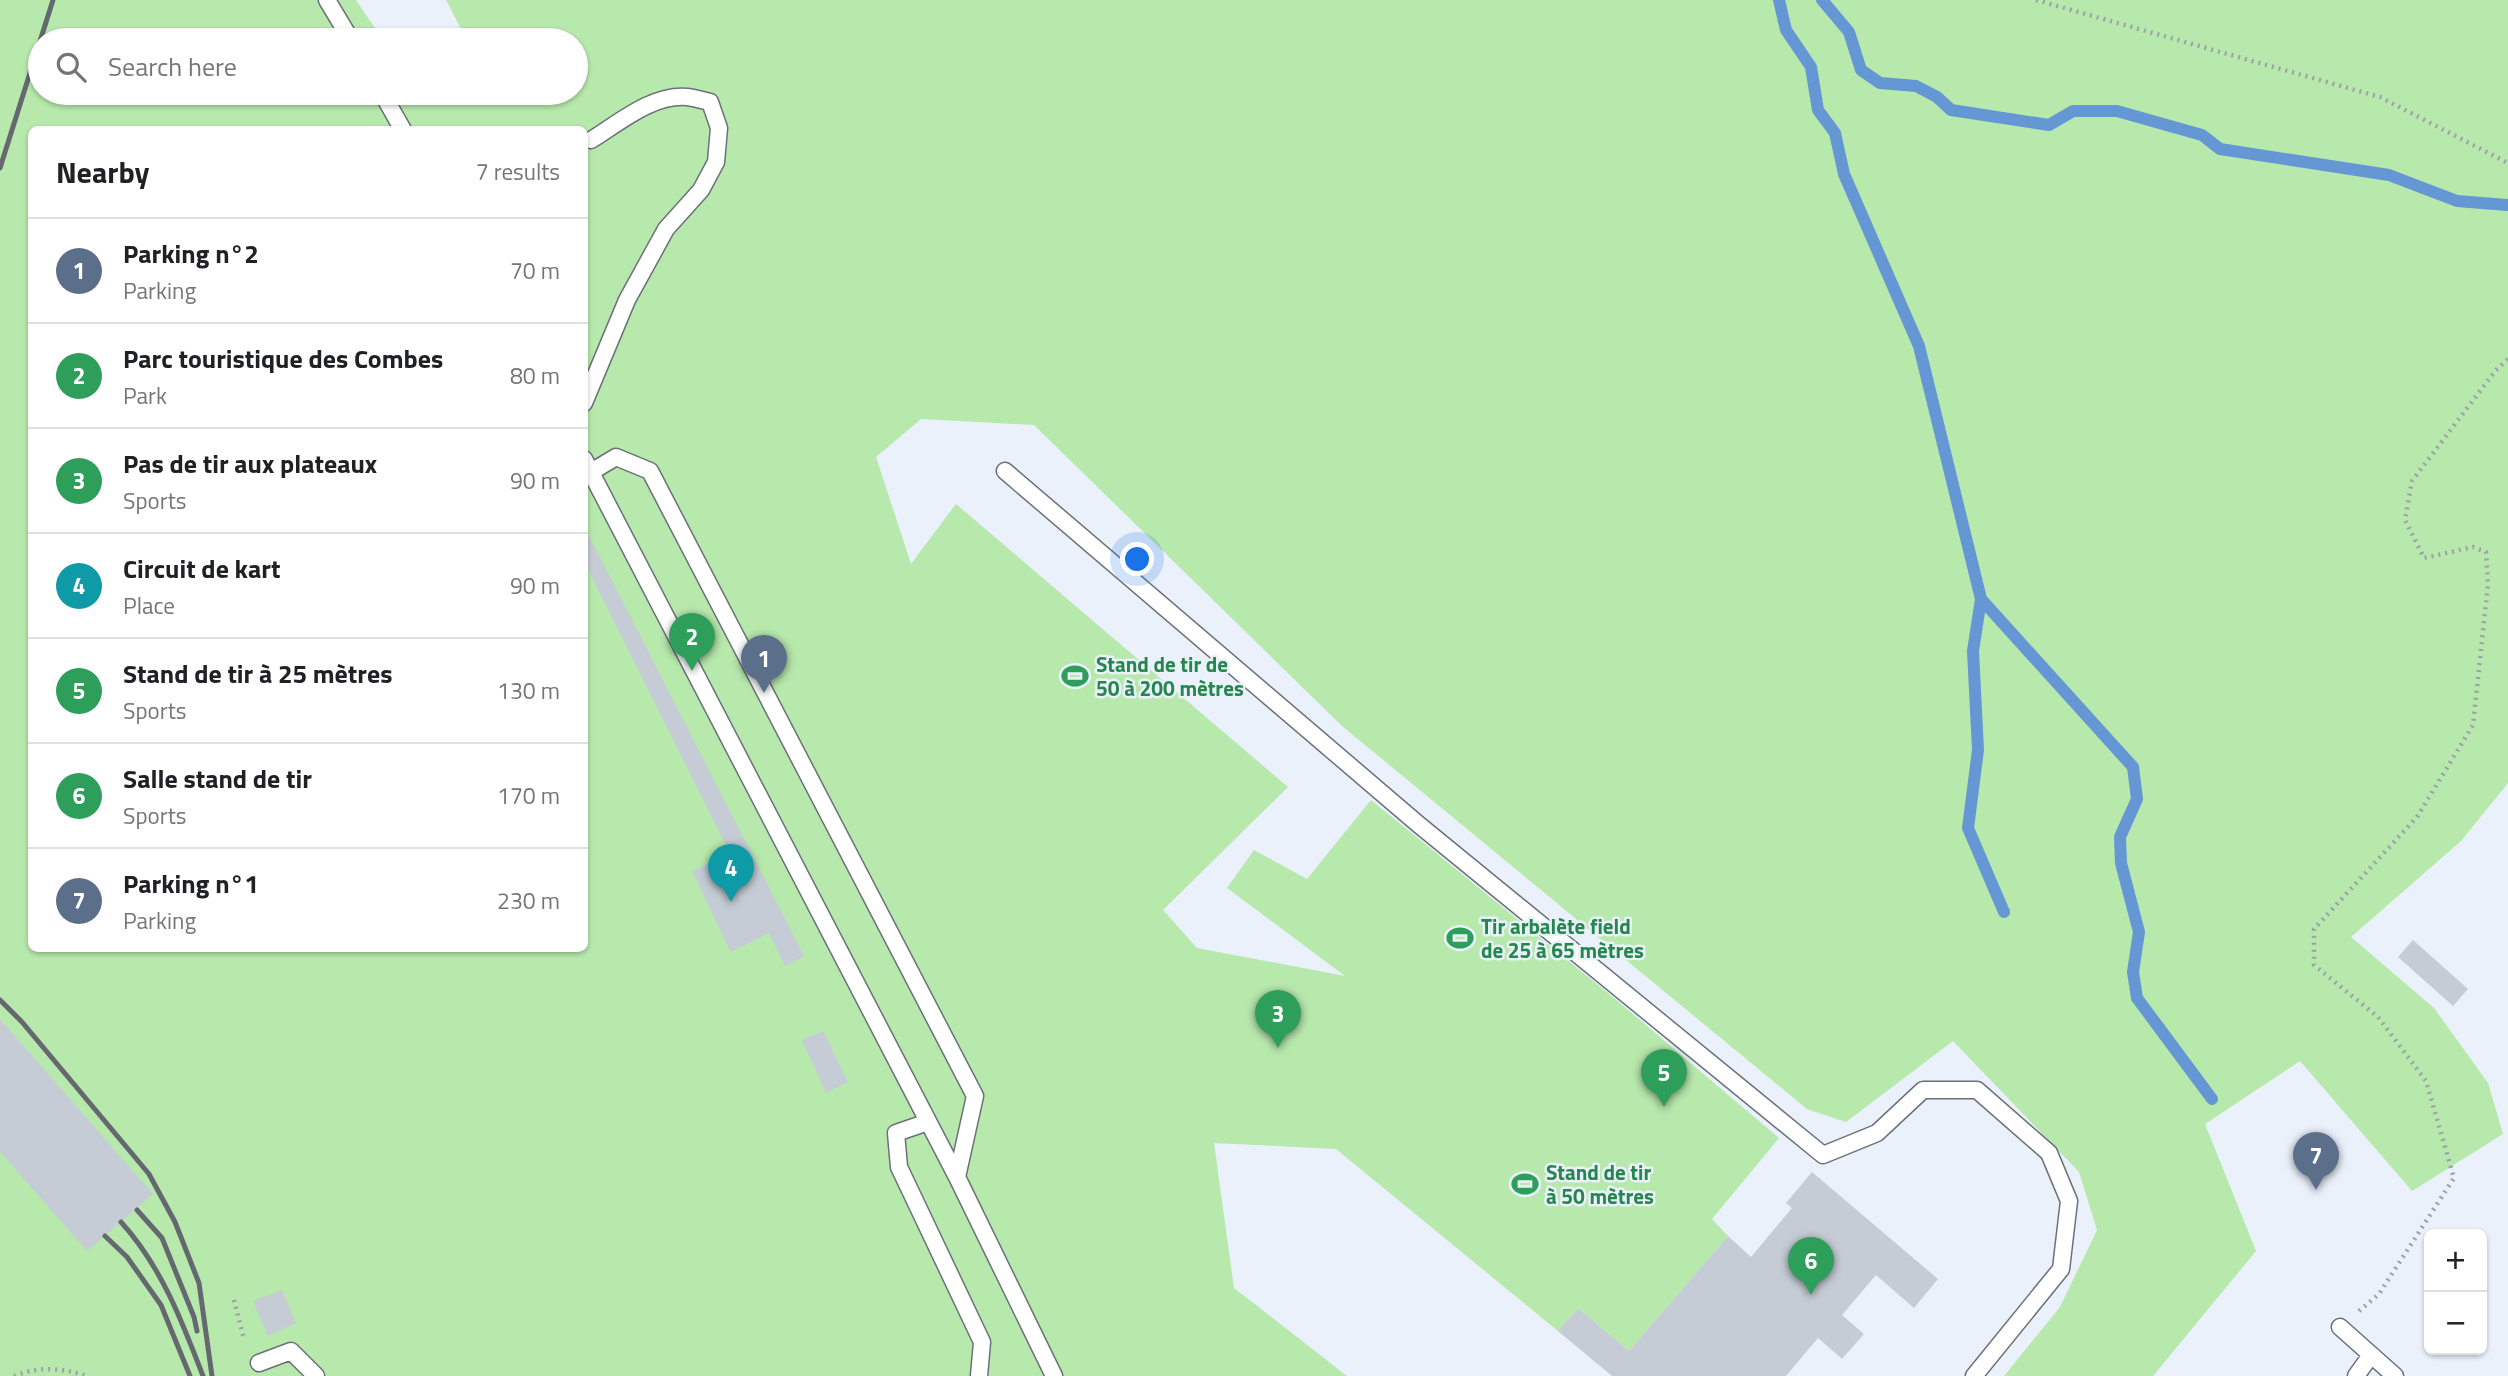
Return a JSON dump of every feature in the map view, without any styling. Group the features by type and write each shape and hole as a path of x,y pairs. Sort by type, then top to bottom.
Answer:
{"lane":[{"path":"327,0 344,28"},
{"path":"588,393 627,300 666,229 701,190 716,162 719,128 710,102 686,97 660,101 591,140"},
{"path":"389,105 401,126"},
{"path":"957,1177 975,1096 650,471 617,457 588,466 957,1177 1054,1376"},
{"path":"1005,471 1418,824 1823,1155 1877,1133 1923,1090 1977,1090 2049,1153 2068,1201 2062,1269 1974,1376"},
{"path":"928,1122 896,1133 899,1167 982,1342 979,1376"},
{"path":"2340,1327 2395,1376"},
{"path":"259,1363 291,1351 316,1376"},
{"path":"2356,1376 2371,1355"}],"path":[{"path":"2036,0 2381,97 2508,163"},
{"path":"2340,1327 2379,1294 2454,1178 2426,1081 2378,1017 2314,965 2314,929 2417,817 2473,725 2488,584 2486,552 2473,547 2424,558 2404,520 2412,481 2496,370 2508,359"},
{"path":"14,1376 30,1370 58,1368 87,1376"}],"green space":[{"path":"0,0 356,0 375,28 28,28 28,105 588,105 588,28 461,28 446,0 2508,0 2508,783 2461,841 2351,937 2434,1008 2488,1083 2503,1134 2412,1191 2300,1061 2205,1124 2256,1251 2153,1376 2004,1376 2060,1307 2097,1230 2079,1172 1953,1041 1846,1122 1807,1109 1342,726 1034,425 921,419 876,457 911,564 956,504 1288,787 1163,910 1197,948 1345,976 1227,888 1254,850 1307,879 1371,800 1614,998 1779,1138 1712,1219 1728,1236 1629,1351 1578,1308 1558,1331 1336,1149 1214,1143 1234,1288 1347,1376 0,1376"}],"building":[{"path":"588,534 804,956 785,966 769,933 731,952 692,871 730,853 588,569"},
{"path":"2413,940 2468,989 2453,1006 2398,957"},
{"path":"0,1019 153,1194 87,1251 0,1152"},
{"path":"823,1031 848,1082 826,1093 802,1040"},
{"path":"1812,1172 1938,1279 1914,1308 1876,1275 1842,1315 1864,1334 1842,1359 1818,1338 1786,1376 1612,1376 1558,1331 1578,1308 1629,1351 1728,1236 1751,1257 1792,1208 1786,1203"},
{"path":"282,1290 296,1323 268,1336 253,1301"}],"waterway":[{"path":"1779,0 1786,30 1811,67 1818,110 1835,133 1844,174 1919,346 1981,599 1973,651 1978,750 1968,828 2004,912"},
{"path":"1822,0 1849,32 1861,70 1880,83 1916,86 1937,97 1951,110 2049,125 2073,111 2117,111 2202,135 2220,149 2389,175 2457,201 2507,205"},
{"path":"1981,599 2133,767 2137,799 2120,837 2121,863 2139,932 2133,972 2137,998 2212,1099"}],"railway":[{"path":"44,28 53,0"},
{"path":"0,168 28,79"},
{"path":"0,1000 22,1022 149,1174 175,1222 199,1283 212,1376"},
{"path":"137,1210 162,1238 194,1317 197,1331"},
{"path":"121,1222 159,1276 203,1376"},
{"path":"105,1236 127,1257 161,1305 190,1376"}],"place":[{"name":"Parc touristique des Combes","path":"692,671"},
{"name":"Stand de tir de 50 à 200 mètres","path":"1075,676"},
{"name":"Parking n°2","path":"764,693"},
{"name":"Circuit de kart","path":"731,902"},
{"name":"Tir arbalète field de 25 à 65 mètres","path":"1460,938"},
{"name":"Pas de tir aux plateaux","path":"1278,1048"},
{"name":"Stand de tir à 25 mètres","path":"1664,1107"},
{"name":"Stand de tir à 50 mètres","path":"1525,1184"},
{"name":"Parking n°1","path":"2316,1190"},
{"name":"Salle stand de tir","path":"1811,1295"}]}
